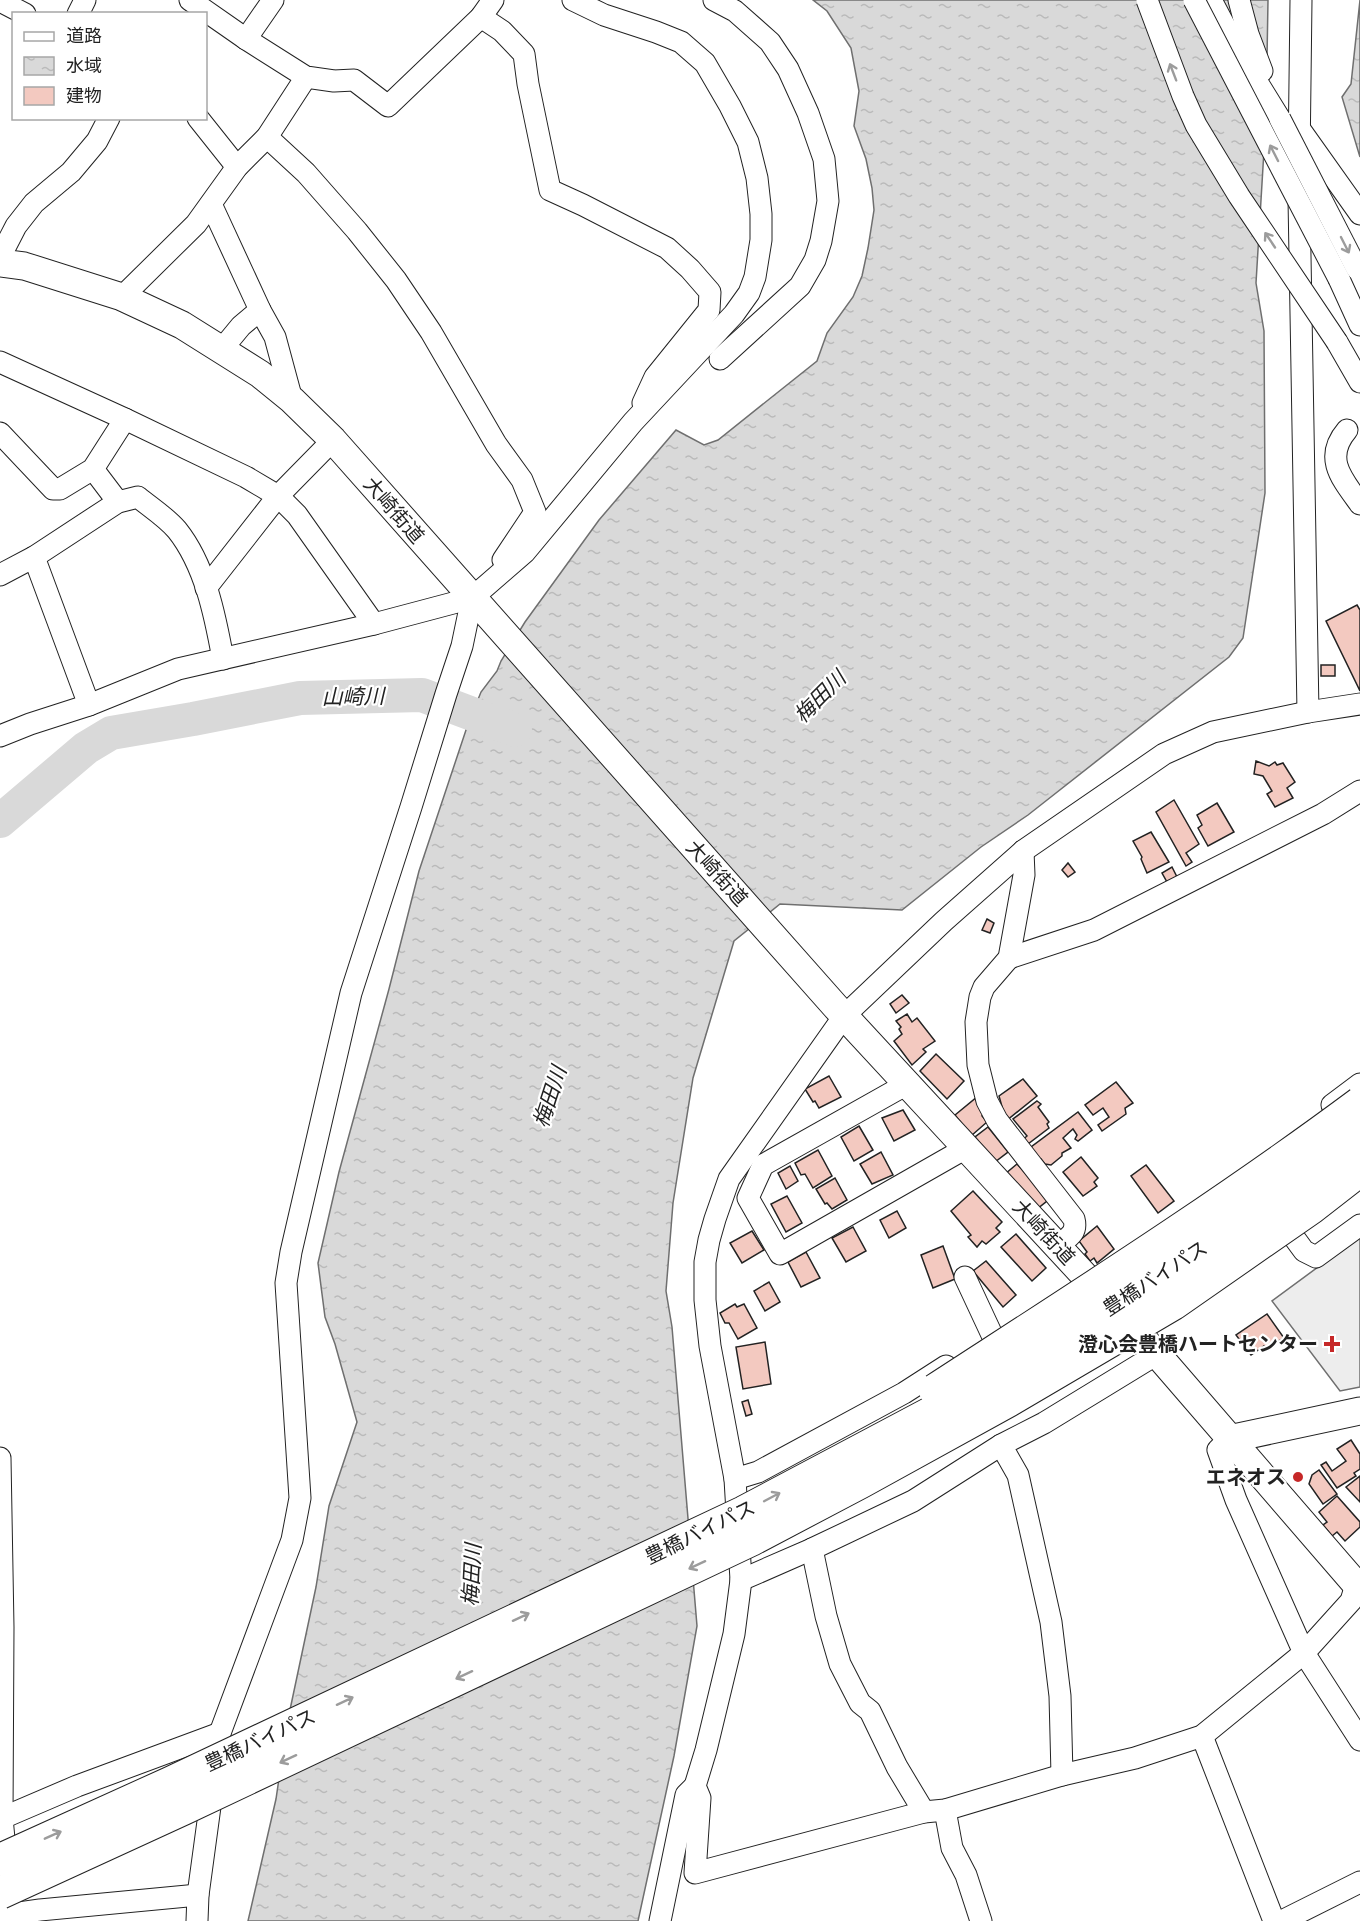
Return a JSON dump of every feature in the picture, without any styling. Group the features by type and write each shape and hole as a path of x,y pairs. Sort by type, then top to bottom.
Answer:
{"highway":[{"path":"827,1467 912,1405 1173,1234 1360,1103"},
{"name":"豊橋バイパス","path":"0,1860 170,1783 744,1512 993,1380 1131,1294 1292,1186 1360,1135"},
{"name":"豊橋バイパス","path":"6,1912 861,1482 1008,1401 1173,1304 1311,1208 1360,1170"},
{"path":"861,1482 929,1466 1042,1404 1178,1322 1360,1196"}],"main road":[{"name":"大崎街道","path":"0,263 24,266 122,297 183,326 222,349 260,374 292,400 333,440 478,594 504,632 839,1011 1157,1354 1358,1587"},
{"path":"1229,1439 1360,1411"}],"street":[{"path":"190,0 246,39 306,76 334,81 354,80 388,106 487,9 502,31 524,54 550,190 667,248 710,292 710,310 655,377 633,422"},
{"path":"246,39 273,0"},
{"path":"0,736 89,705 178,669 374,624 478,594 525,552 633,422 734,314 749,293 755,277 761,240 761,214 757,178 748,142 730,106 705,63 681,42 604,15 573,0"},
{"path":"714,0 735,11 770,42 788,69 808,113 824,159 828,201 815,260 800,286 720,359"},
{"path":"1147,0 1196,125 1239,195 1337,342 1360,382"},
{"path":"1194,0 1352,274"},
{"path":"1211,0 1238,51 1280,119"},
{"path":"1239,0 1248,34 1280,119 1352,274 1360,325"},
{"path":"1301,0 1299,283 1308,712"},
{"path":"0,1 21,12"},
{"path":"122,297 196,224 237,167 267,137 306,76"},
{"path":"0,257 16,225 34,203 71,172 97,141 108,120"},
{"path":"200,120 237,167"},
{"path":"1299,128 1360,214"},
{"path":"197,1921 198,1895 220,1733 292,1540 300,1498 286,1283 291,1252 351,993 478,594 535,512 522,480 496,444 431,332 396,280 306,173 267,137"},
{"path":"211,204 274,337 292,400"},
{"path":"222,349 241,326 260,310"},
{"path":"0,362 246,477 278,496 297,516 374,624"},
{"path":"0,433 53,489 60,489 93,469 125,419"},
{"path":"1347,430 1339,439 1335,453 1337,468 1341,478 1360,504"},
{"path":"206,588 278,496 333,440"},
{"path":"93,469 118,501"},
{"path":"0,575 34,557 118,501 138,497 176,529 195,558 218,627 223,659"},
{"path":"34,557 89,705"},
{"path":"660,1921 686,1795 695,1786 706,1750 734,1634 741,1580 735,1479 710,1346 705,1300 705,1262 709,1240 729,1179 839,1011 1023,851 1164,754 1213,732 1308,712 1360,704"},
{"path":"1009,958 1094,930 1284,834 1360,791"},
{"path":"1023,851 1024,875 1009,958 984,987 980,997 976,1022 978,1065 987,1101 997,1120 1074,1220 1076,1228 1073,1234 1057,1246"},
{"path":"907,1084 763,1165 748,1197 780,1254 966,1148"},
{"path":"735,1479 758,1472 904,1393 1087,1278 1244,1170 1360,1084"},
{"path":"1244,1170 1304,1251 1316,1257 1360,1225"},
{"path":"965,1277 993,1337"},
{"path":"741,1580 913,1501 1157,1354"},
{"path":"1229,1439 1218,1450 1236,1500 1304,1653 1360,1740"},
{"path":"1001,1446 1018,1475 1051,1622 1060,1696 1062,1775"},
{"path":"0,1458 1,1819 6,1912 198,1895"},
{"path":"812,1549 826,1616 840,1664 860,1703 870,1711 897,1767 924,1812"},
{"path":"695,1786 700,1798 695,1873 924,1812 945,1810 1062,1775 1135,1758 1202,1736 1304,1653 1351,1601 1358,1587"},
{"path":"1,1819 77,1785 220,1733"},
{"path":"1202,1736 1274,1921"},
{"path":"945,1810 952,1848 966,1875 981,1921"},
{"path":"1282,1921 1360,1882"}],"shaded area":[{"name":"澄心会豊橋ハートセンター","path":"1360,1236 1360,1387 1340,1391 1272,1301"}],"water":[{"name":"梅田川","path":"813,0 1268,0 1266,117 1256,283 1264,331 1265,493 1243,638 1229,657 1028,815 981,847 902,910 780,904 734,941 693,1078 673,1203 666,1291 672,1327 697,1626 674,1756 638,1921 248,1921 276,1799 287,1724 316,1587 329,1506 357,1422 325,1317 318,1263 339,1172 419,871 468,724 481,692 497,671 525,622 599,520 676,430 704,445 718,440 817,361 827,333 853,297 862,276 874,210 866,159 854,126 859,91 851,48 827,11"},
{"path":"1360,0 1360,157 1342,97 1351,84"}],"building":[{"path":"1357,605 1360,610 1360,691 1326,621"},
{"path":"1321,665 1335,665 1335,676 1321,676"},
{"path":"1256,761 1269,766 1275,762 1277,765 1283,763 1295,782 1287,788 1293,798 1275,807 1267,794 1272,791 1263,776 1254,774"},
{"path":"1174,800 1199,844 1186,853 1192,862 1186,866 1156,812"},
{"path":"1217,803 1234,832 1208,846 1198,828 1202,825 1197,815"},
{"path":"1151,832 1169,862 1147,873 1142,857 1133,841"},
{"path":"1068,863 1075,872 1068,877 1062,870"},
{"path":"1172,867 1177,877 1167,882 1162,873"},
{"path":"987,919 994,923 990,933 982,930"},
{"path":"902,995 909,1003 896,1013 890,1004"},
{"path":"907,1014 912,1022 917,1018 935,1041 923,1049 926,1052 912,1065 894,1041 902,1034 899,1029 901,1027 896,1021"},
{"path":"936,1054 964,1081 947,1099 920,1071"},
{"path":"829,1076 841,1097 819,1108 805,1089"},
{"path":"1023,1079 1037,1096 1006,1121 999,1096"},
{"path":"1116,1082 1133,1103 1125,1108 1126,1114 1102,1131 1098,1125 1109,1117 1103,1108 1093,1115 1085,1105"},
{"path":"977,1097 986,1113 982,1116 987,1122 971,1136 955,1115"},
{"path":"1037,1101 1041,1104 1038,1107 1049,1122 1047,1124 1049,1128 1024,1147 1020,1142 1027,1136 1013,1119"},
{"path":"903,1110 915,1130 894,1141 882,1118"},
{"path":"1078,1112 1092,1130 1078,1141 1075,1139 1077,1135 1073,1129 1063,1138 1071,1148 1062,1153 1062,1156 1051,1165 1045,1164 1041,1159 1036,1162 1027,1150"},
{"path":"859,1126 873,1150 854,1161 841,1137"},
{"path":"988,1127 1008,1152 995,1162 975,1137"},
{"path":"818,1150 832,1176 813,1188 805,1174 801,1175 795,1163"},
{"path":"881,1152 893,1175 872,1184 860,1164"},
{"path":"1081,1157 1098,1178 1094,1182 1097,1186 1083,1196 1063,1172"},
{"path":"1017,1164 1047,1201 1037,1209 1005,1174"},
{"path":"1146,1165 1174,1201 1158,1213 1131,1176"},
{"path":"790,1166 798,1181 786,1189 778,1173"},
{"path":"835,1178 847,1200 832,1209 827,1203 825,1204 816,1189"},
{"path":"973,1191 1002,1222 996,1228 1000,1232 986,1244 982,1241 977,1247 968,1237 971,1235 951,1211"},
{"path":"787,1196 802,1223 786,1232 771,1204"},
{"path":"897,1211 906,1228 889,1238 880,1220"},
{"path":"1097,1226 1114,1249 1097,1263 1094,1258 1090,1261 1079,1241"},
{"path":"853,1227 866,1251 846,1262 832,1238"},
{"path":"752,1231 764,1250 742,1263 730,1243"},
{"path":"1016,1234 1046,1268 1032,1281 1001,1247"},
{"path":"943,1246 955,1279 933,1288 921,1255"},
{"path":"806,1252 820,1278 801,1287 788,1262"},
{"path":"986,1261 1016,1295 1003,1307 973,1271"},
{"path":"769,1282 780,1302 765,1311 754,1291"},
{"path":"735,1304 737,1307 744,1304 757,1328 738,1339 720,1313"},
{"path":"1267,1314 1284,1338 1267,1348 1264,1346 1251,1355 1236,1335"},
{"path":"765,1342 771,1384 743,1389 736,1347"},
{"path":"748,1400 752,1414 746,1416 742,1402"},
{"path":"1351,1440 1360,1454 1360,1469 1354,1473 1356,1476 1337,1488 1321,1465 1326,1462 1332,1471 1346,1461 1337,1449"},
{"path":"1319,1470 1337,1494 1323,1504 1309,1484 1312,1475"},
{"path":"1360,1476 1360,1502 1346,1487"},
{"path":"1337,1496 1360,1522 1360,1527 1345,1541 1337,1532 1332,1536 1323,1525 1327,1522 1319,1512"}],"waterway":[{"name":"山崎川","path":"0,821 86,748 111,733 300,698 422,695 515,730"}],"place":[{"name":"澄心会豊橋ハートセンター","path":"1332,1344"},
{"name":"エネオス","path":"1298,1477"}]}
